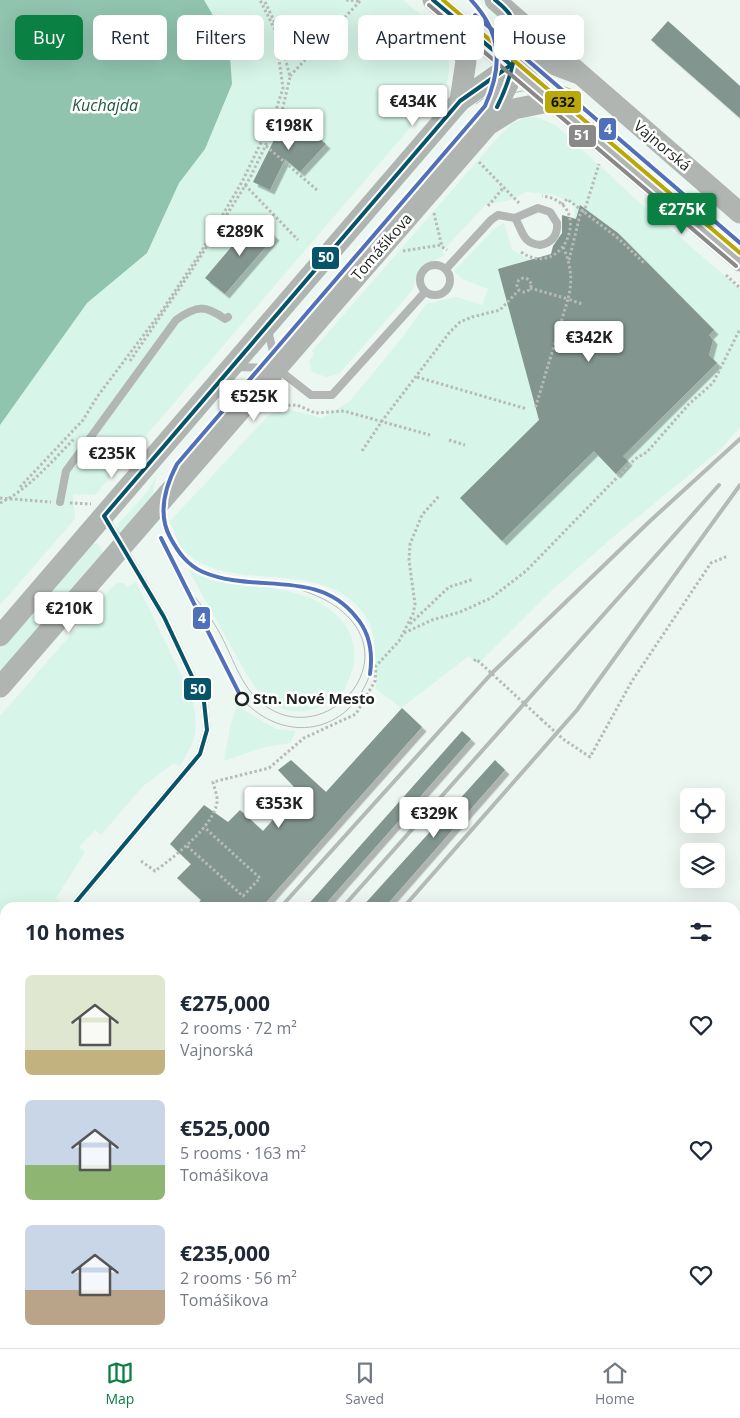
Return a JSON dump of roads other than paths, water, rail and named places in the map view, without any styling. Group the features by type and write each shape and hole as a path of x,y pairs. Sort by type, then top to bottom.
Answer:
{"main road":[{"path":"433,0 450,15"},
{"name":"Tomášikova","path":"0,686 488,125 508,84 511,65 513,30 504,6"},
{"name":"Vajnorská","path":"504,6 576,73 740,213"},
{"path":"484,43 740,261"},
{"path":"460,101 466,60"},
{"path":"0,636 460,101 511,65 550,63 576,73"},
{"name":"Tomášikova","path":"488,125 514,109 553,101"}],"lane":[{"path":"446,269 491,220 498,215 516,218 532,210 545,209 550,212 557,223 556,236 546,244 534,245 523,237 516,218"},
{"path":"425,292 420,281 424,270 434,265 446,269"},
{"path":"425,292 436,295 446,290 450,280 446,269"},
{"path":"267,325 277,368 311,396 332,395 425,292"},
{"path":"60,502 66,471 176,320 190,310 209,308 225,320 228,318"},
{"path":"230,367 277,368"},
{"path":"76,902 200,754 207,730 204,702 186,660 164,617 104,516"}],"water":[{"name":"Kuchajda","path":"0,0 204,0 213,15 177,15 177,60 230,60 232,84 205,149 179,183 147,253 87,303 0,425"}],"tram line":[{"path":"476,104 499,89 524,82 550,83 564,86 577,92"},
{"path":"485,106 506,95 528,90 550,91 573,99"},
{"path":"182,581 214,624 242,679 255,697 263,704 285,715 307,717 328,711 345,699 358,682 365,662 363,641 351,620 335,606 307,592 277,583"},
{"path":"242,699 259,714 277,723 295,727 314,727 331,721 347,710 360,694 370,674"}],"railway":[{"path":"285,902 492,673 650,521 740,439"},
{"path":"347,902 719,485"},
{"path":"408,902 577,710 740,485"}],"place":[{"name":"Stn. Nové Mesto","path":"242,699"}]}
